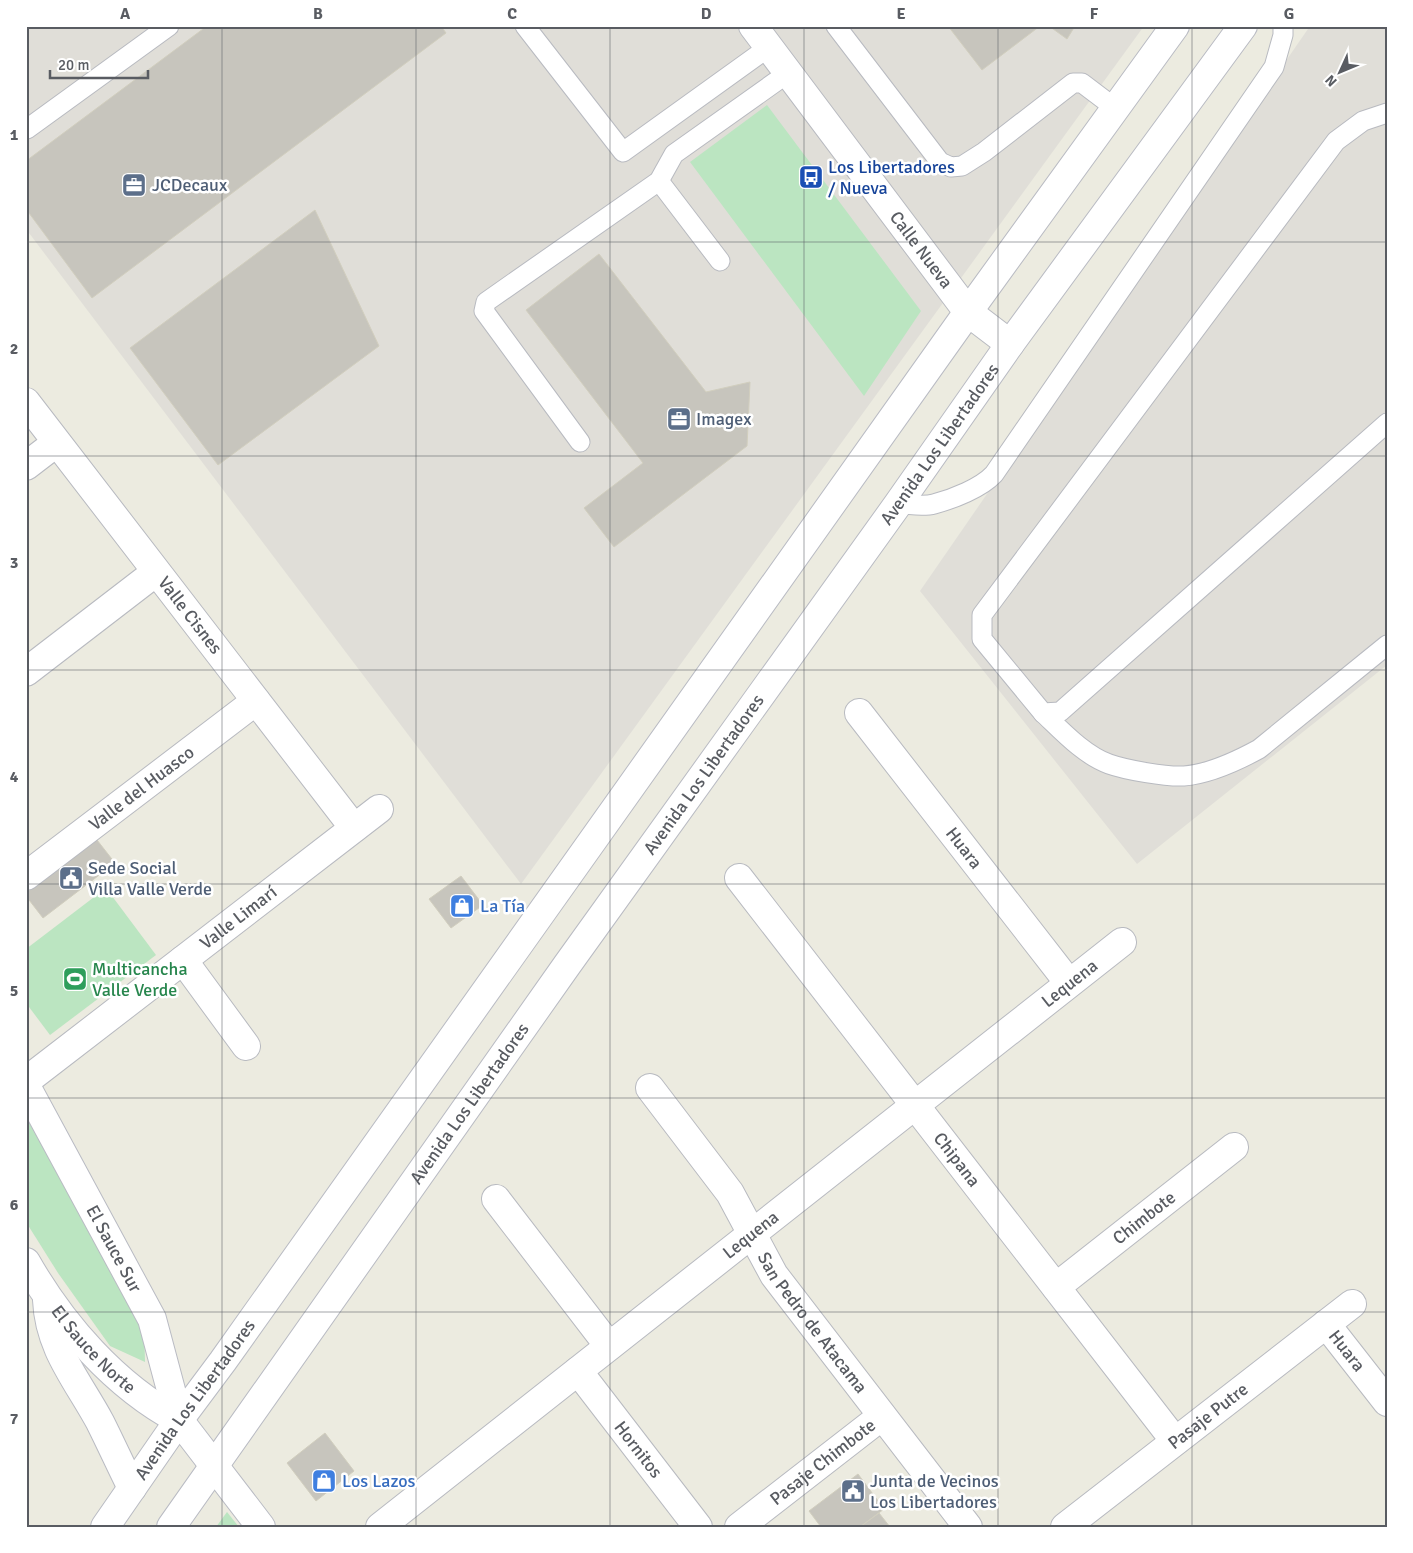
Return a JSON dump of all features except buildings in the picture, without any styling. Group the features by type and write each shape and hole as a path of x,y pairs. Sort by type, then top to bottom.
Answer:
{"street":[{"name":"Avenida Los Libertadores","path":"105,1527 179,1420 223,1361 968,312 1175,26"},
{"name":"Avenida Los Libertadores","path":"172,1527 567,965 898,504 1010,344 1243,26"},
{"name":"Calle Nueva","path":"761,36 968,312 1010,344"},
{"name":"Valle Cisnes","path":"26,402 354,828"},
{"path":"26,466 56,443"},
{"path":"26,672 156,572"},
{"name":"Valle del Huasco","path":"26,876 256,701"},
{"name":"Huara","path":"859,713 1069,983"},
{"name":"Valle Limarí","path":"26,1081 379,809"},
{"name":"Chipana","path":"739,878 1175,1441"},
{"name":"Lequena","path":"380,1527 1122,942"},
{"path":"183,960 246,1046"},
{"name":"El Sauce Sur","path":"26,1086 152,1319 179,1420"},
{"name":"San Pedro de Atacama","path":"650,1088 730,1193 774,1274 968,1527"},
{"name":"Chimbote","path":"1056,1287 1234,1147"},
{"path":"496,1199 609,1346"},
{"name":"El Sauce Norte","path":"33,1278 81,1340 147,1401 179,1420"},
{"path":"33,1278 55,1344 100,1422 132,1488"},
{"name":"Pasaje Putre","path":"1065,1527 1352,1304"},
{"name":"Huara","path":"1326,1324 1387,1402"},
{"name":"Hornitos","path":"578,1371 698,1527"},
{"name":"Pasaje Chimbote","path":"739,1527 882,1416"},
{"path":"179,1420 261,1527"}],"lane":[{"path":"27,130 169,26"},
{"path":"525,26 623,152 761,36"},
{"path":"836,26 940,162 951,167 962,166 984,152 1073,82 1082,83 1116,108"},
{"path":"898,504 932,504 980,485 994,474 1274,67 1283,35 1282,26"},
{"path":"580,442 484,312 486,302 659,181 674,154 788,73"},
{"path":"1387,113 1363,121 1336,141 982,615 982,639 1043,713 1087,751 1108,764 1143,772 1184,776 1217,768 1241,759 1259,749 1387,645"},
{"path":"659,181 720,261"},
{"path":"1043,713 1060,712 1387,423"}],"shaded area":[{"path":"26,26 1144,26 521,884 26,229"},
{"path":"1310,26 1387,26 1387,665 1137,864 920,591"}],"green space":[{"path":"767,105 921,311 864,396 690,162"},
{"name":"Multicancha Valle Verde","path":"106,888 156,955 50,1035 26,1003 26,949"},
{"path":"26,1104 144,1321 145,1362 110,1346 58,1273 26,1222"},
{"path":"227,1512 239,1527 216,1527"}],"place":[{"name":"Los Libertadores / Nueva","path":"811,177"},
{"name":"JCDecaux","path":"134,185"},
{"name":"Imagex","path":"679,419"},
{"name":"Sede Social Villa Valle Verde","path":"71,878"},
{"name":"La Tía","path":"462,906"},
{"name":"Multicancha Valle Verde","path":"75,979"},
{"name":"Los Lazos","path":"324,1481"},
{"name":"Junta de Vecinos Los Libertadores","path":"853,1491"}]}
